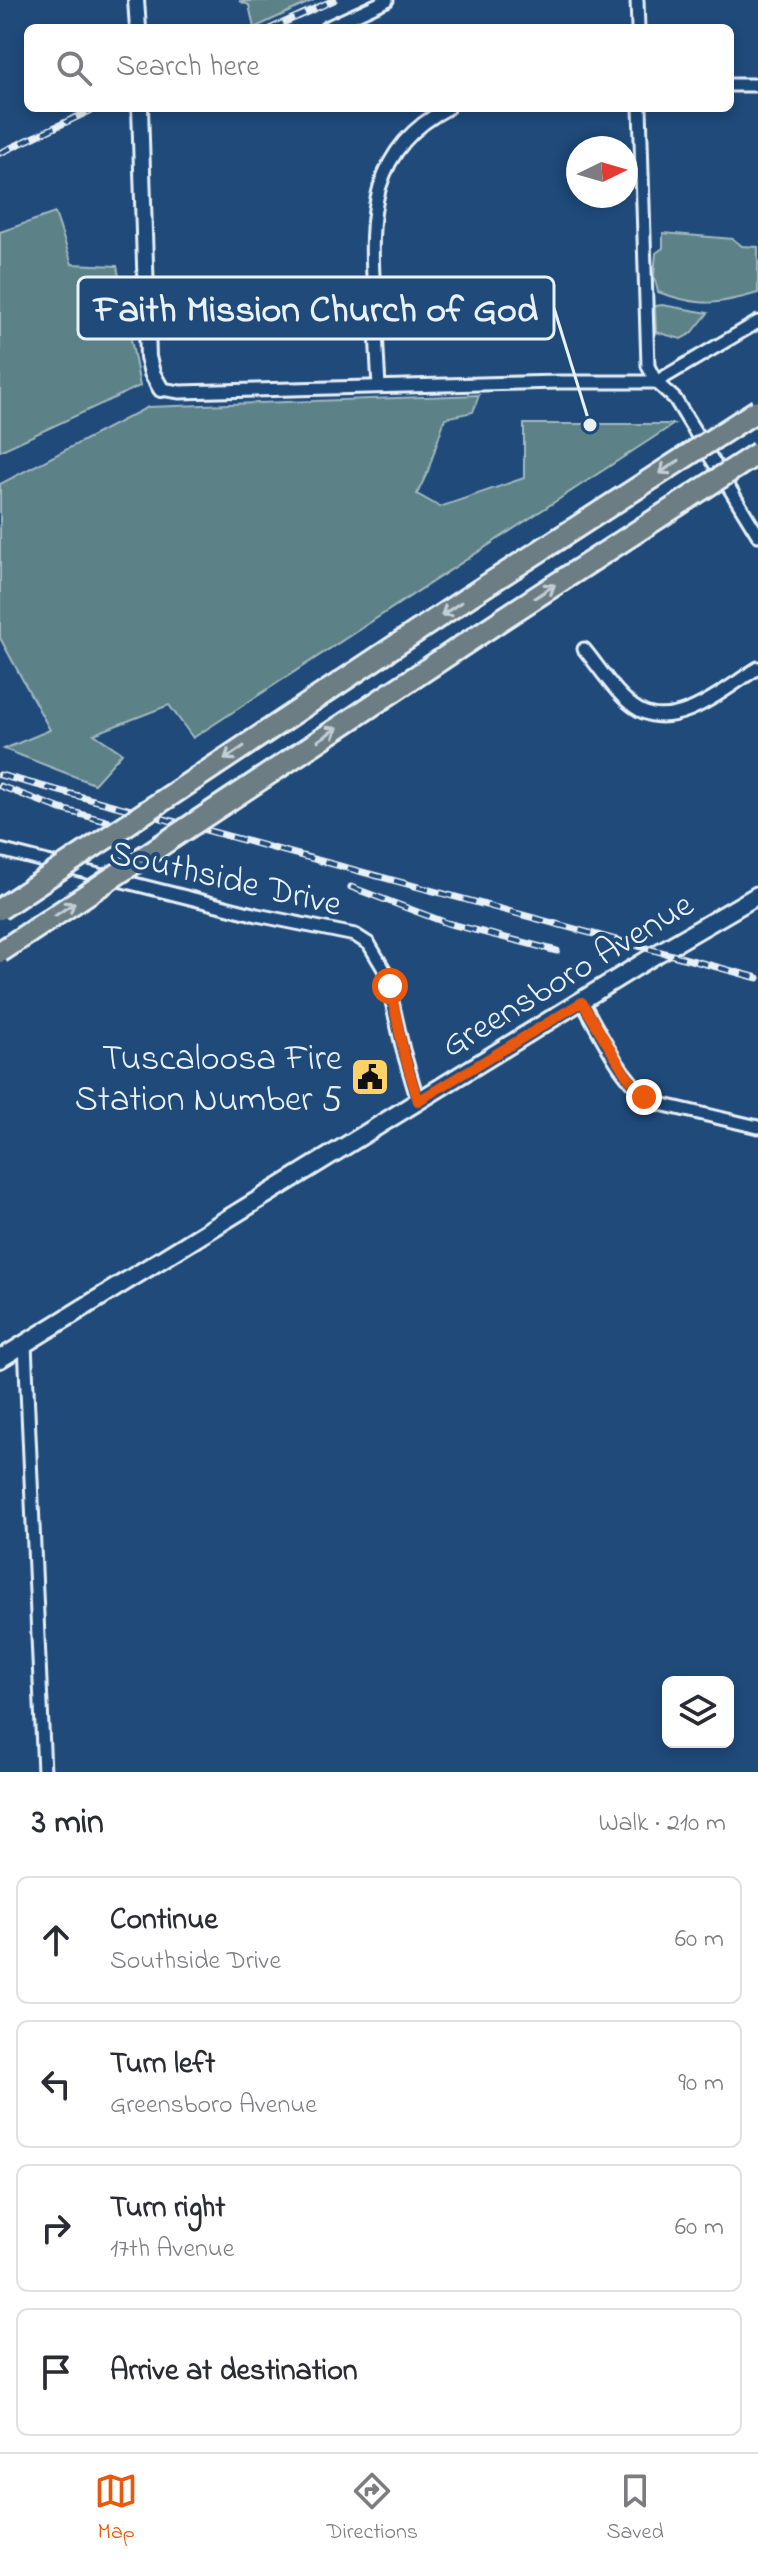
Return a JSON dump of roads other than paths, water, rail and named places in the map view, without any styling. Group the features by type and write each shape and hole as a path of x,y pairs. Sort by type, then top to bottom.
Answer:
{"highway":[{"path":"0,909 470,596 758,410"},
{"path":"0,952 758,453"}],"main road":[{"name":"Greensboro Avenue","path":"0,1359 660,952 758,895"}],"street":[{"path":"136,0 138,24"},
{"path":"336,24 387,0"},
{"path":"637,0 638,24"},
{"path":"734,85 758,85"},
{"path":"140,112 148,357 161,389 180,392 656,382 758,322"},
{"path":"379,386 371,237 375,206 389,163 409,134 442,112"},
{"path":"640,112 648,366 656,382 675,399 758,535"},
{"path":"584,649 626,699 653,716 670,716 685,711 758,668"},
{"name":"Southside Drive","path":"0,850 257,915 355,935 369,944 385,971 418,1101"},
{"path":"582,1002 626,1075 644,1097 660,1104 758,1127"},
{"path":"25,1344 44,1772"}],"railway":[{"path":"281,24 334,0"},
{"path":"0,153 87,112"},
{"path":"0,775 758,978"},
{"path":"0,786 61,809 121,825"},
{"path":"351,887 447,923 557,951"}],"place":[{"name":"Faith Mission Church of God","path":"590,425"},
{"name":"Tuscaloosa Fire Station Number 5","path":"370,1077"}]}
